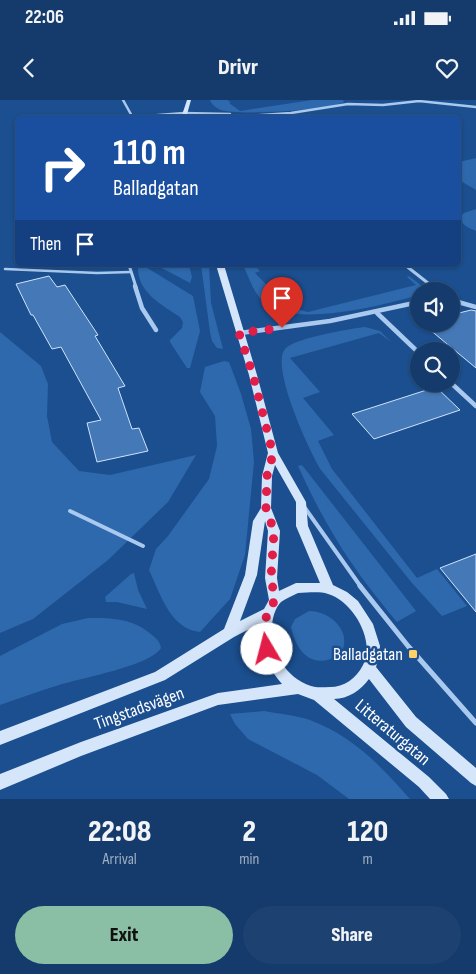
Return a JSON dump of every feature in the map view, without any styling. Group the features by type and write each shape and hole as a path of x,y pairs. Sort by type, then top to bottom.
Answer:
{"street":[{"path":"124,100 132,115"},
{"path":"189,100 184,115 291,113 348,102 383,105 431,101 476,108"},
{"path":"130,267 142,308 156,330"},
{"path":"221,267 253,375 273,454 301,502 302,526 328,588 344,597 358,611 371,634 374,658 370,669"},
{"path":"408,267 427,282"},
{"path":"460,303 476,307"},
{"path":"239,333 314,325 377,313 410,304"},
{"path":"377,313 410,345"},
{"path":"460,391 476,406"},
{"path":"273,454 267,476 266,508 274,531 271,578 275,600"},
{"path":"229,633 251,575 259,521 266,508"},
{"name":"Litteraturgatan","path":"328,588 300,587 287,592 275,600 266,614 264,636 267,649 282,676 296,688 319,696 441,799"},
{"name":"Tingstadsvägen","path":"0,738 160,676 229,633 266,614"},
{"name":"Litteraturgatan","path":"319,696 342,693 351,688 370,669 411,722 476,778"},
{"name":"Tingstadsvägen","path":"0,782 80,749 218,700 296,688"}],"lane":[{"path":"5,268 97,273 131,272"},
{"path":"301,502 364,593 400,639 476,723"},
{"path":"70,511 143,546"}],"shaded area":[{"path":"210,100 227,100 240,111 312,100 343,100 344,102 303,110 230,112 214,106"},
{"path":"476,158 476,190 461,181 461,162"},
{"path":"476,209 476,231 463,224 461,216"},
{"path":"138,267 146,267 193,296 200,331 190,368 187,368 170,342 182,328 183,322 180,317 146,291 139,276"},
{"path":"160,267 190,267 192,277 190,283"},
{"path":"201,267 209,267 211,303 223,349 217,348 212,341"},
{"path":"244,267 256,267 260,271 255,273 288,307 308,312 410,286 410,297 362,309 316,314 295,314 278,310 260,298 254,290"},
{"path":"409,276 417,282 413,282 407,277"},
{"path":"365,327 380,331 391,342 379,333 290,358 320,392 303,398 334,435 318,441 332,469 417,578 437,569 467,606 442,616 412,583 321,470 301,429 287,390 282,359 285,349 299,341"},
{"path":"0,332 41,366 48,384 47,416 52,442 79,471 110,475 196,455 168,502 108,560 33,619 0,633"},
{"path":"224,361 229,362 241,394 251,429 254,462 245,555 230,599 200,632 181,624 174,617 162,599 149,570 156,549 168,536 209,479 217,446 215,416 200,392 205,367"},
{"path":"302,465 416,611 397,622 381,603 330,529 298,466"},
{"path":"134,573 138,590 147,609 117,602 106,602 105,597"},
{"path":"309,611 325,615 338,625 344,639 344,647 340,655 322,661 314,660 302,652 297,645 291,627 295,619"},
{"path":"88,618 130,622 145,629 159,642 161,648 144,660 130,666 59,685 0,705 0,656 62,624"},
{"path":"264,711 310,720 340,735 365,753 410,799 349,799 317,775 248,739 235,724 230,714"}],"building":[{"path":"49,276 57,287 65,285 98,335 95,336 125,386 118,388 132,429 139,428 148,451 97,462 87,423 101,420 61,347 52,349 33,315 31,315 16,284"},
{"path":"471,310 476,311 476,368 460,355 460,342 445,342 433,332 460,332 460,313"},
{"path":"420,392 441,392 460,410 374,439 352,414"},
{"path":"476,554 476,612 440,568"}],"place":[{"name":"Balladgatan","path":"413,654"}],"route":[{"path":"267,649 264,626 266,614 275,600 271,578 274,558 274,531 266,508 267,476 273,454 253,375 239,333 282,328"}]}
